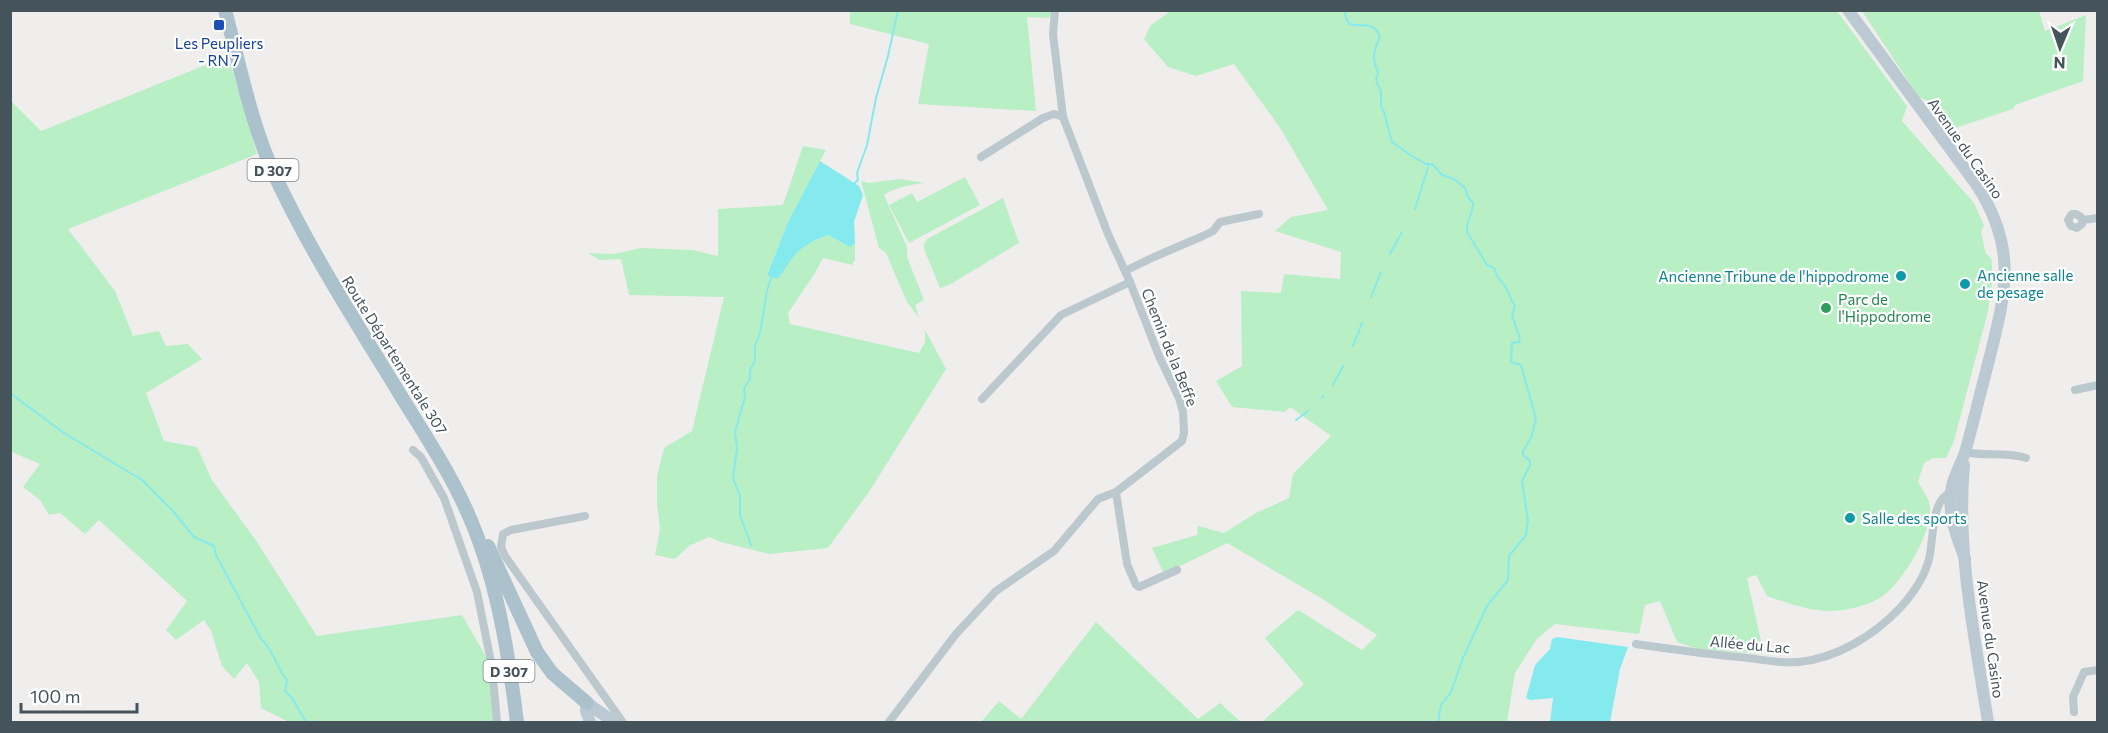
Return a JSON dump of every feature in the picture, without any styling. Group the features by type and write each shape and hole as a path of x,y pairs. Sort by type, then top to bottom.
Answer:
{"main road":[{"name":"Route Départementale 307","path":"225,10 253,117 275,175 331,283 434,450 465,507 487,565 501,620 517,723"},
{"path":"434,450 466,501 510,590 537,652 552,673 587,703"},
{"path":"501,620 510,723"}],"street":[{"name":"Chemin de la Beffe","path":"889,723 957,634 996,591 1054,551 1098,499 1116,492 1182,441 1184,433 1184,412 1179,398 1108,234 1063,117 1053,34 1055,10"},
{"name":"Avenue du Casino","path":"1851,13 1980,191 1997,225 2002,242 2006,275 2002,306 1956,493 1956,512 1965,559 1988,723"},
{"path":"981,158 1043,118 1054,114 1063,117"},
{"path":"1125,271 1213,231 1220,222 1259,214"},
{"path":"2082,220 2097,218"},
{"path":"982,399 1061,315 1130,282"},
{"path":"2075,390 2097,385"},
{"path":"413,450 421,457 444,498 477,592 492,667 497,723"},
{"path":"1965,452 1974,455 2016,454 2026,458"},
{"path":"1116,492 1127,564 1136,585 1139,587 1145,585 1177,570"},
{"name":"Allée du Lac","path":"1636,644 1778,662 1800,662 1825,656 1855,644 1868,637 1916,590 1929,560 1938,504 1945,495 1956,493"},
{"path":"1934,527 1956,512"},
{"path":"585,516 511,530 504,534 501,541 505,556 597,684 618,722"},
{"path":"2074,712 2073,697 2084,672 2097,670"},
{"path":"590,723 586,711 587,703 597,684"},
{"path":"587,703 618,722"}],"green space":[{"path":"1172,10 1837,11 1907,106 1902,121 1974,203 1984,225 1981,232 1986,254 1991,258 1993,276 1988,311 1954,441 1946,458 1933,458 1924,463 1918,482 1929,502 1928,527 1915,556 1896,583 1887,593 1868,604 1845,610 1825,611 1767,596 1756,575 1747,578 1763,654 1698,649 1677,642 1660,601 1645,605 1639,634 1555,624 1537,639 1515,673 1507,722 1262,722 1304,684 1265,638 1298,610 1362,650 1377,635 1321,598 1227,543 1164,574 1152,548 1197,535 1198,526 1224,533 1256,513 1289,498 1293,474 1331,436 1290,407 1285,412 1232,407 1216,381 1242,366 1241,291 1281,293 1284,274 1340,279 1341,252 1275,231 1291,217 1328,210 1280,128 1234,64 1196,76 1168,67 1144,39 1151,25"},
{"path":"850,11 1052,11 1049,18 1027,17 1036,111 918,104 929,44 850,24"},
{"path":"1862,11 2039,11 2045,31 2086,15 2083,81 2015,105 2013,109 1952,129 1934,106 1919,97"},
{"path":"228,56 257,154 68,229 115,291 133,336 159,331 166,346 188,344 202,359 146,393 164,441 197,447 212,480 257,542 317,636 462,615 492,667 497,722 289,722 261,708 259,682 247,663 234,679 222,666 211,631 204,620 176,640 166,630 187,601 99,520 85,534 60,513 49,515 40,500 23,487 40,464 11,453 11,101 41,131"},
{"path":"803,146 826,150 788,222 767,274 778,278 798,251 828,235 850,247 855,243 855,260 852,265 823,258 788,313 790,324 919,353 925,342 925,330 946,369 869,492 828,548 769,554 709,537 689,546 675,559 655,555 660,529 657,476 664,448 692,431 724,297 629,295 621,259 600,260 588,253 614,254 641,248 693,250 718,256 718,209 783,205"},
{"path":"965,177 980,205 909,243 889,205 912,193 917,202"},
{"path":"900,179 925,183 904,186 884,195 907,247 907,257 924,300 915,305 919,318 907,302 886,253 879,248 861,181 869,183"},
{"path":"1003,198 1019,243 949,285 940,288 924,249 927,239"},
{"path":"1096,622 1198,719 1220,703 1241,722 981,722 999,701 1021,719"}],"water":[{"path":"820,161 859,186 863,195 854,222 855,243 850,247 828,235 798,251 778,279 767,275 788,222"},
{"path":"1557,637 1628,647 1620,669 1610,722 1550,722 1553,698 1530,700 1526,698 1535,665 1550,649 1552,639"}],"waterway":[{"path":"853,185 858,180 857,173 867,145 898,10"},
{"path":"1345,10 1349,24 1371,27 1378,32 1380,37 1374,54 1378,72 1376,80 1381,92 1381,106 1392,142 1426,164 1432,164 1442,175 1454,179 1465,188 1473,203 1467,232 1487,265 1494,268 1515,305 1512,315 1520,339 1519,342 1512,343 1511,362 1521,365 1536,419 1531,438 1523,451 1523,455 1530,461 1522,481 1528,521 1526,535 1509,556 1508,580 1487,606 1463,658 1451,692 1441,705 1438,722"},
{"path":"1415,209 1429,164"},
{"path":"1390,254 1402,232"},
{"path":"1371,297 1381,272"},
{"path":"751,545 740,515 740,496 733,478 737,448 735,432 745,397 744,388 750,379 750,370 755,361 755,346 760,333 772,274"},
{"path":"1353,346 1362,323"},
{"path":"1333,385 1343,366"},
{"path":"10,393 64,433 142,480 173,511 194,537 214,546 216,555 261,639 269,648 287,680 285,691 292,698 306,722"},
{"path":"1296,420 1308,411"}],"place":[{"name":"Les Peupliers - RN 7","path":"219,25"},
{"name":"Ancienne Tribune de l'hippodrome","path":"1901,276"},
{"name":"Ancienne salle de pesage","path":"1965,284"},
{"name":"Parc de l'Hippodrome","path":"1826,308"},
{"name":"Salle des sports","path":"1850,518"}]}
